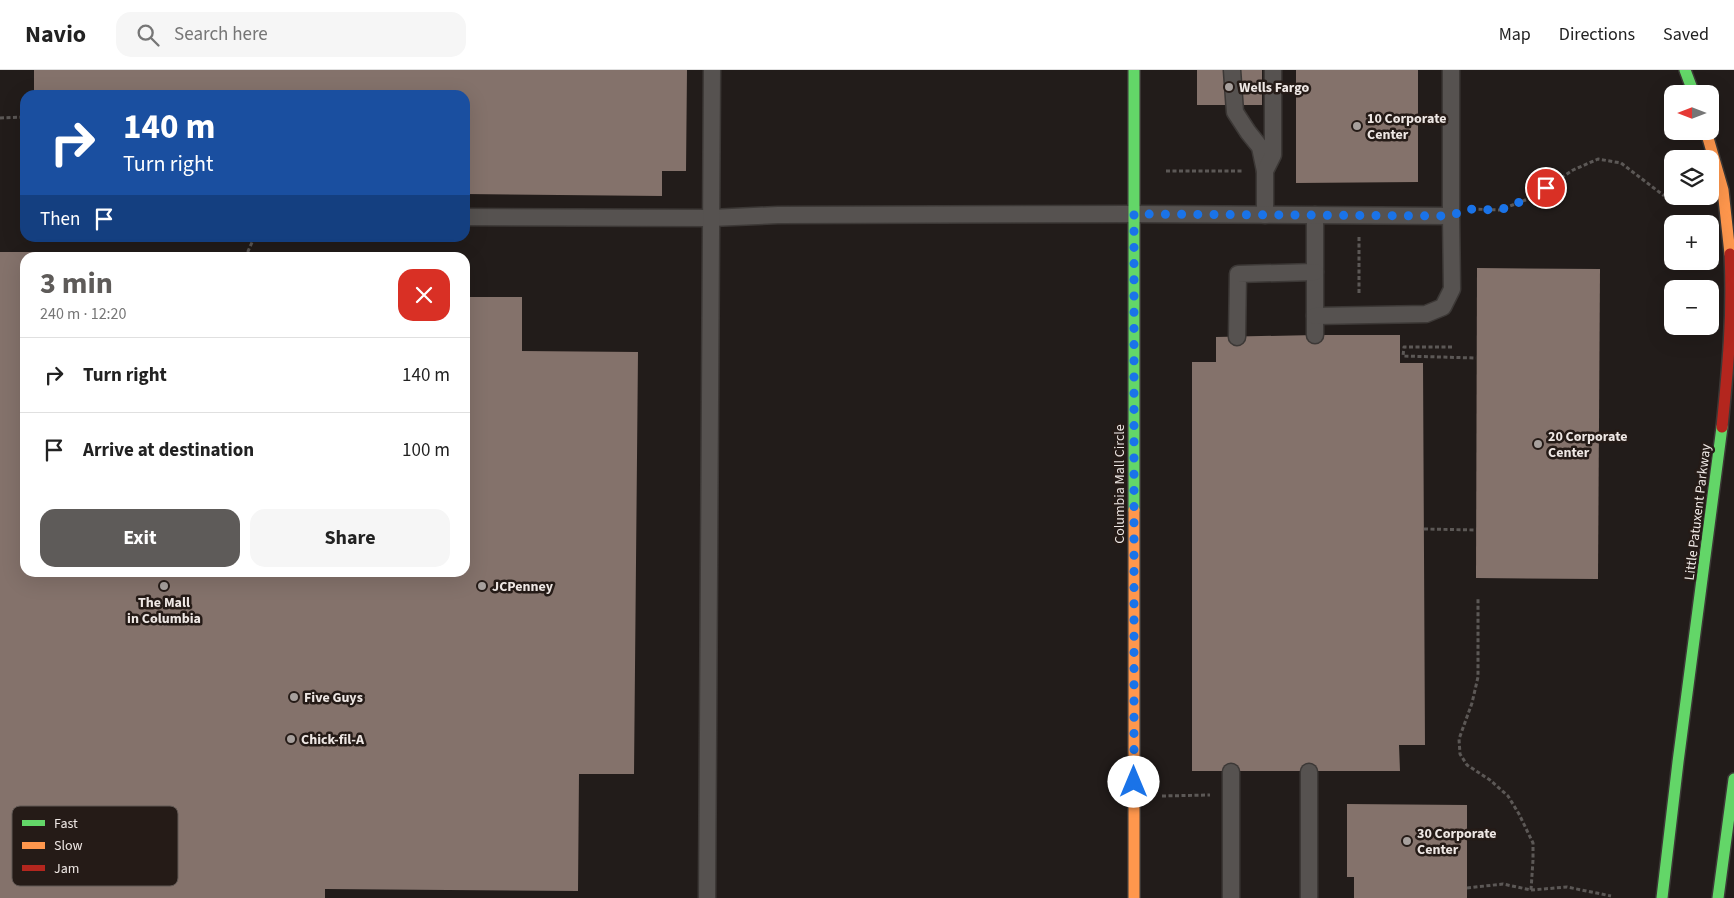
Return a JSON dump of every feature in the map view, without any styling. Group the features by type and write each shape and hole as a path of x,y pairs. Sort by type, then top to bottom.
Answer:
{"main road":[{"name":"Columbia Mall Circle","path":"1134,70 1134,898"},
{"path":"1685,70 1691,85"},
{"name":"Little Patuxent Parkway","path":"1662,898 1679,752 1719,460 1732,301 1732,249 1723,190 1709,140"},
{"path":"1718,898 1734,779"}],"lane":[{"path":"708,898 712,70"},
{"path":"1232,70 1235,112 1260,147 1257,171 1265,215"},
{"path":"1257,171 1273,156 1273,70"},
{"path":"1315,316 1426,314 1443,307 1452,289 1452,70"},
{"path":"470,217 711,218 1134,214 1451,216"},
{"path":"1315,215 1315,336"},
{"path":"1237,337 1238,274 1315,272"},
{"path":"1231,772 1231,898"},
{"path":"1310,772 1310,898"}],"path":[{"path":"0,118 20,117"},
{"path":"1451,216 1466,209 1500,210 1532,197 1573,170 1598,159 1621,163 1664,195"},
{"path":"1166,171 1257,171"},
{"path":"1359,236 1359,299"},
{"path":"1452,347 1404,347 1403,356 1476,358"},
{"path":"1424,529 1476,530"},
{"path":"1478,599 1478,677 1472,703 1459,739 1460,754 1467,765 1490,780 1508,796 1519,814 1532,843 1534,860 1531,890"},
{"path":"1154,796 1184,796"},
{"path":"1468,888 1503,884 1531,890 1567,887 1611,896"}],"building":[{"path":"34,70 687,70 686,171 662,171 662,196 470,194 470,90 34,90"},
{"name":"Wells Fargo","path":"1197,70 1262,70 1262,105 1197,105"},
{"name":"10 Corporate Center","path":"1296,70 1418,70 1418,182 1296,183"},
{"path":"0,252 20,252 20,577 470,577 470,297 522,297 522,351 638,352 634,774 579,774 578,891 325,889 325,898 0,898"},
{"name":"20 Corporate Center","path":"1477,268 1600,269 1598,579 1476,578"},
{"path":"1400,335 1400,363 1423,363 1425,745 1399,745 1400,771 1192,771 1192,362 1216,362 1216,337"},
{"name":"30 Corporate Center","path":"1347,804 1467,805 1467,898 1354,898 1354,877 1347,877"}],"traffic: fast":[{"path":"1134,70 1134,510"},
{"path":"1685,70 1691,85"},
{"path":"1662,898 1722,427"},
{"path":"1718,898 1734,779"}],"traffic: slow":[{"path":"1709,140 1723,190 1730,254"},
{"path":"1134,510 1134,898"}],"traffic: jam":[{"path":"1722,427 1730,320 1730,254"}],"place":[{"name":"Wells Fargo","path":"1229,87"},
{"name":"10 Corporate Center","path":"1357,126"},
{"name":"20 Corporate Center","path":"1538,444"},
{"name":"The Mall in Columbia","path":"164,586"},
{"name":"JCPenney","path":"482,586"},
{"name":"Five Guys","path":"294,697"},
{"name":"Chick-fil-A","path":"291,739"},
{"name":"30 Corporate Center","path":"1407,841"}],"route":[{"path":"1134,782 1134,214 1451,216 1466,209 1500,210 1532,197 1546,188"}]}
